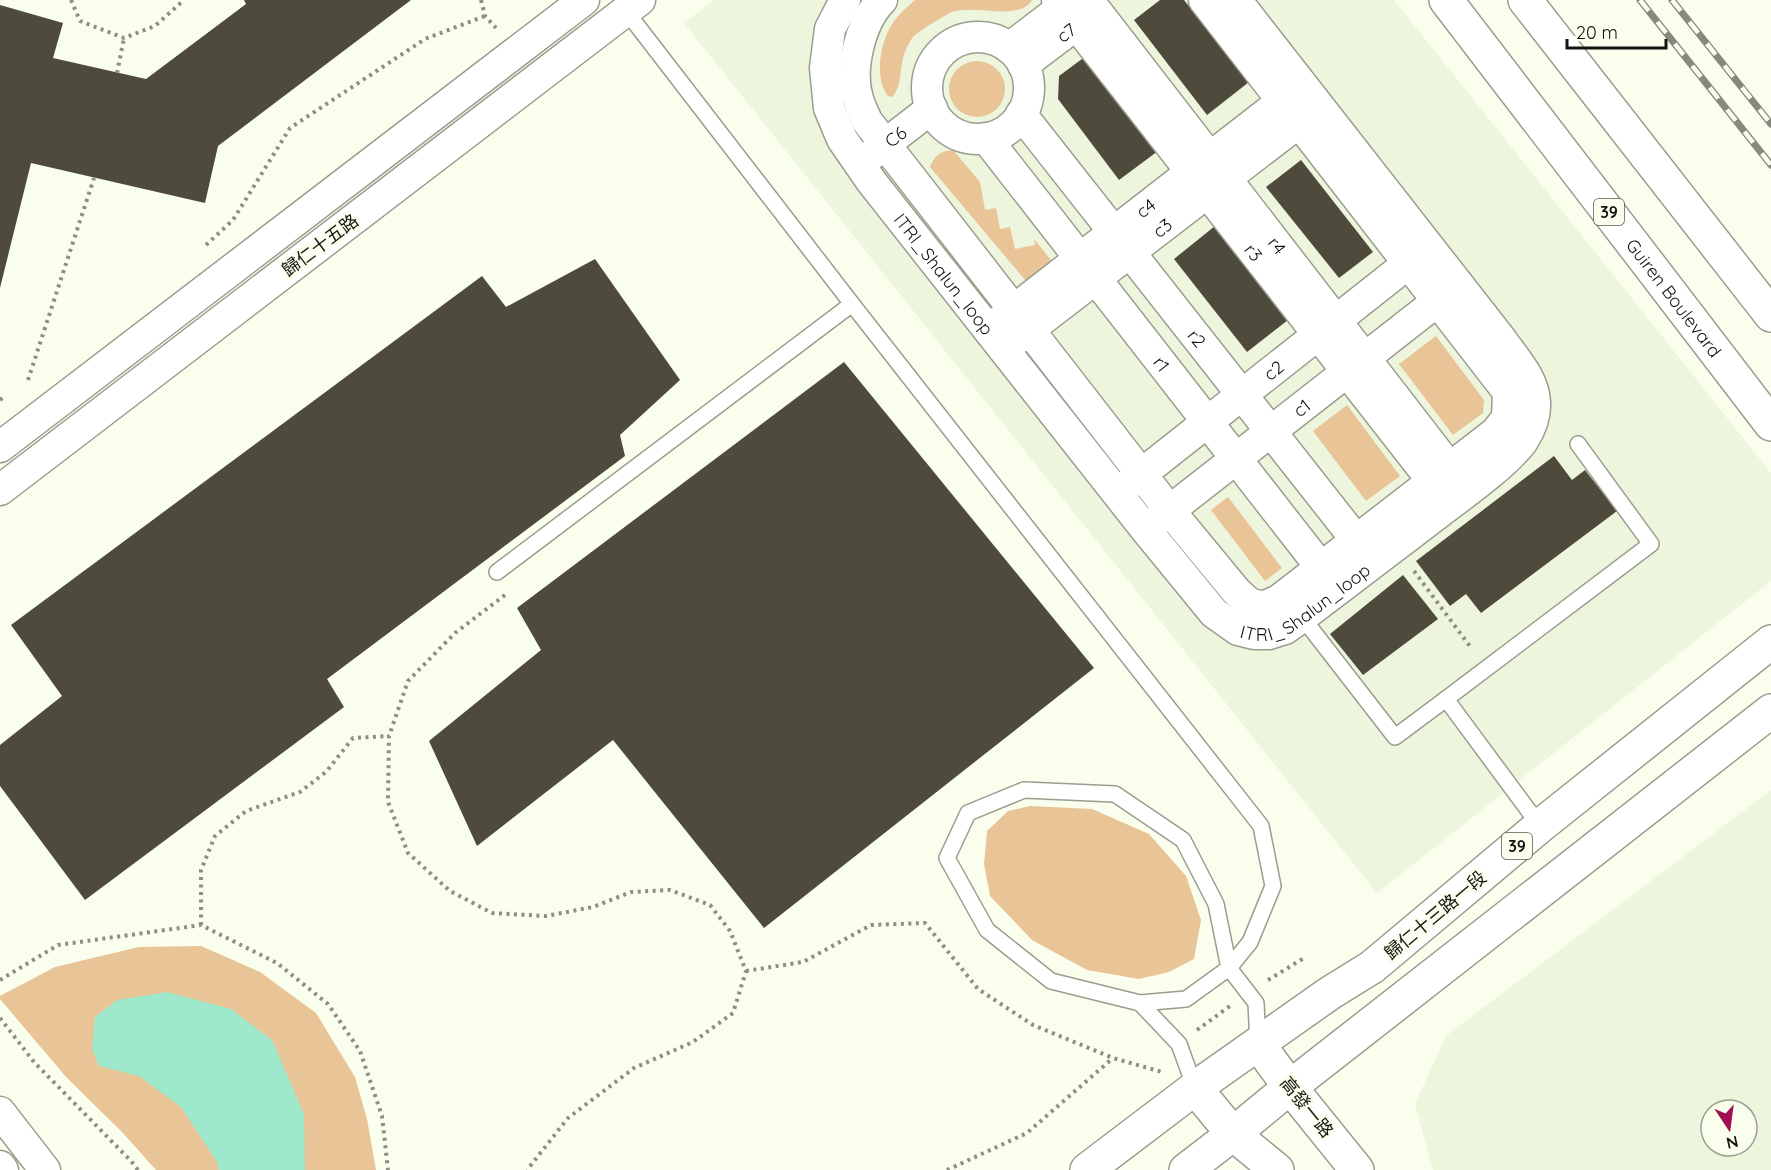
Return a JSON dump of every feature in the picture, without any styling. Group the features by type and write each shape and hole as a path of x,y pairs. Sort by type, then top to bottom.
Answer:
{"main road":[{"name":"Guiren Boulevard","path":"1446,0 1771,424"},
{"path":"1525,0 1771,315"},
{"name":"歸仁十三路一段","path":"1087,1170 1195,1088 1330,993 1372,967 1540,826 1771,642"},
{"path":"1186,1170 1771,711"},
{"name":"高發一路","path":"1258,1044 1357,1170"},
{"path":"1195,1088 1233,1134 1277,1170"}],"street":[{"name":"歸仁十五路","path":"0,447 584,0"},
{"name":"ITRI_Shalun_loop","path":"845,0 830,29 825,68 829,108 842,139 865,173 1214,613 1238,630 1254,634 1269,634 1285,629 1302,617 1330,579"},
{"name":"ITRI_Shalun_loop","path":"882,0 865,28 856,56 857,97 867,121 1170,511 1236,591 1249,603 1263,607 1330,579 1459,498 1523,441 1533,421 1535,403 1532,386 1523,369 1448,293"},
{"name":"ITRI_Shalun_loop","path":"1204,0 1301,104 1419,255 1448,293 1508,392 1507,417 1496,432 1441,474 1375,549"},
{"name":"ITRI_Shalun_loop","path":"1236,0 1301,104"},
{"name":"歸仁十五路","path":"0,490 633,5"},
{"name":"c7","path":"1016,56 1080,6"},
{"name":"r3","path":"1080,6 1208,176 1459,498"},
{"path":"982,37 997,40 1016,56 1028,77 1027,102 1021,114 1012,126 986,138 971,138 956,134 938,117 928,99 927,83 931,68 939,55 951,44 966,38 982,37"},
{"name":"c3","path":"1122,242 1301,104"},
{"name":"r2","path":"1021,114 1271,432 1375,549"},
{"path":"865,173 938,117"},
{"name":"r1","path":"986,138 1330,579"},
{"path":"996,339 1122,242"},
{"name":"c2","path":"1118,493 1419,255"},
{"name":"c1","path":"1146,530 1448,293"},
{"path":"0,1112 45,1170"},
{"path":"0,1166 3,1170"}],"lane":[{"path":"633,5 852,304 1261,826 1273,886 1250,942 1229,968 1186,999 1140,1003 1050,981 987,930 947,858 968,813 1024,790 1115,794 1183,840 1216,903 1229,968 1256,1003 1258,1044"},
{"path":"497,572 852,304"},
{"path":"1302,617 1395,737 1651,543 1578,444"},
{"path":"1446,699 1540,826"},
{"path":"1140,1003 1179,1044 1195,1088"}],"path":[{"path":"71,0 80,21 124,38 155,26 184,0"},
{"path":"203,248 233,220 290,128 425,39 485,16"},
{"path":"117,72 124,38"},
{"path":"28,380 94,178"},
{"path":"1375,549 1487,669"},
{"path":"497,572 505,597 455,633 408,681 389,736 388,802 408,853 450,891 492,913 546,916 593,907 630,892 670,890 710,905 730,931 746,971 733,1013 693,1042 634,1068 568,1118 527,1170"},
{"path":"201,925 201,870 215,836 246,811 300,792 326,772 353,738 389,736"},
{"path":"746,971 803,962 871,925 925,923 978,988 1033,1025 1113,1058 1156,1069 1195,1088"},
{"path":"0,980 58,945 201,925 277,963 328,1004 360,1051 382,1116 388,1170"},
{"path":"0,1018 34,1062 138,1170"},
{"path":"946,1170 1027,1133 1113,1058"}],"shaded area":[{"path":"714,0 1394,0 1771,473 1771,581 1377,893 684,23"},
{"path":"915,0 1032,0 1026,7 1017,10 952,12 926,27 910,41 903,58 895,94 892,97 888,96 881,80 880,70 884,41 894,21"},
{"path":"977,61 988,63 997,69 1003,78 1005,89 1003,100 997,109 988,115 977,117 966,115 957,109 951,100 949,89 951,78 957,69 966,63"},
{"path":"953,150 980,182 985,210 996,208 1000,229 1010,227 1015,249 1035,245 1034,239 1051,260 1026,281 930,167 938,154"},
{"path":"1436,336 1484,400 1483,413 1453,435 1399,364"},
{"path":"1347,405 1400,476 1366,501 1313,431"},
{"path":"1228,497 1282,568 1265,581 1211,510"},
{"path":"1771,790 1771,1170 1433,1170 1415,1104 1446,1036"},
{"path":"1030,806 1092,809 1149,834 1186,876 1201,920 1194,959 1169,972 1139,979 1087,970 1032,940 990,896 984,864 987,831 1008,811"},
{"path":"201,946 260,972 316,1013 355,1077 367,1119 376,1170 156,1170 122,1132 66,1077 0,999 0,996 55,967 139,947"},
{"path":"167,992 231,1009 272,1040 304,1114 305,1170 219,1170 217,1162 181,1107 139,1076 99,1066 92,1049 95,1017 117,1000"}],"building":[{"path":"244,0 411,0 218,146 205,203 31,163 0,288 0,5 63,23 53,58 146,79 246,4"},
{"path":"1160,0 1184,0 1249,82 1207,115 1134,20"},
{"path":"1086,56 1158,151 1119,180 1058,99 1059,76"},
{"path":"1301,160 1373,252 1339,278 1266,187"},
{"path":"1215,226 1288,320 1247,352 1174,259"},
{"path":"595,259 680,380 620,435 625,456 327,679 344,707 85,900 0,786 0,745 62,696 11,625 482,276 506,307"},
{"path":"844,362 1094,668 764,928 613,740 477,846 429,741 541,650 517,608"},
{"path":"1554,456 1572,480 1585,470 1617,511 1481,613 1466,594 1450,606 1416,561"},
{"path":"1403,575 1438,619 1363,675 1330,634"}],"railway":[{"path":"1640,0 1771,165"},
{"path":"1672,0 1771,124"}]}
